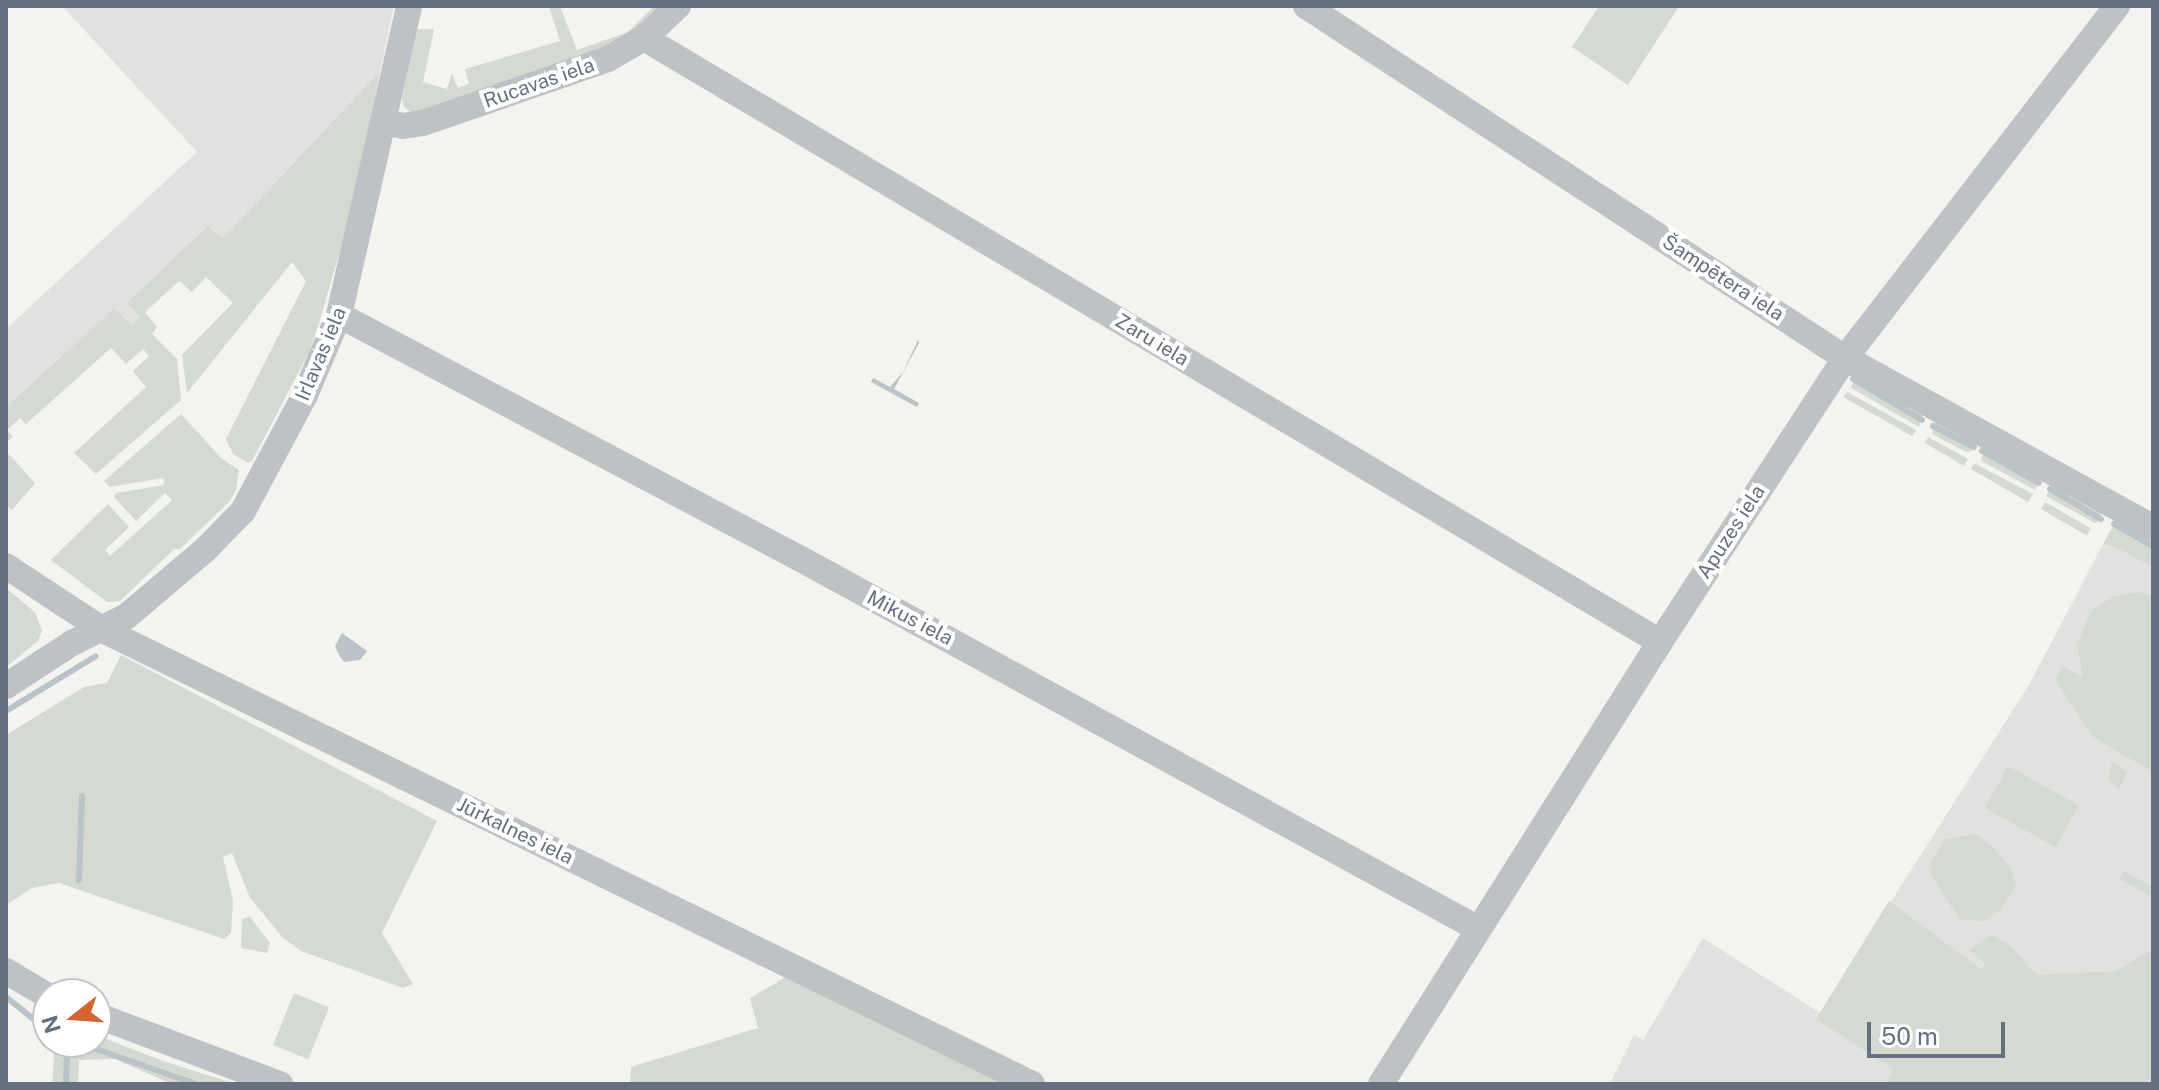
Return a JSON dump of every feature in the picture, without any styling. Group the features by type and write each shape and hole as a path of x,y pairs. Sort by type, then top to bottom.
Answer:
{"street":[{"name":"Irlavas iela","path":"6,686 72,643 127,616 243,511 305,395 339,315 386,122 409,6"},
{"name":"Rucavas iela","path":"386,122 403,126 423,123 608,59 644,38 678,6"},
{"name":"Šampētera iela","path":"1306,6 1845,358 2153,527"},
{"name":"Apuzes iela","path":"1381,1084 1477,928 1845,358 2117,6"},
{"name":"Zaru iela","path":"644,38 1660,642"},
{"name":"Mikus iela","path":"339,315 799,558 1477,928"},
{"name":"Jūrkalnes iela","path":"6,566 103,630 1032,1084"},
{"path":"6,971 32,986"},
{"path":"112,1021 280,1084"}],"shaded area":[{"path":"62,6 394,6 380,71 202,260 130,326 114,308 6,407 6,329 197,152"},
{"path":"549,6 560,6 577,50 628,32 654,6 666,6 621,44 427,112 410,112 404,107 402,99 416,29 434,29 423,82 447,89 452,73 458,88 469,84 465,69 560,41"},
{"path":"1599,6 1679,6 1628,85 1572,47"},
{"path":"380,71 357,192 319,323 309,352 252,461 248,463 233,454 226,439 306,281 292,262 187,393 182,355 233,303 206,277 192,292 179,281 145,312 157,327 152,334 177,359 181,400 96,474 74,453 146,387 133,371 149,356 143,349 126,364 111,348 26,424 20,418 7,430 13,437 6,443 6,407 114,308 131,325 140,317 127,303 208,226 222,239"},
{"path":"918,340 919,343 894,389 919,403 917,407 871,382 873,378 890,387 903,372"},
{"path":"1855,377 1923,414 1919,427 1851,388"},
{"path":"1847,392 1916,430 1912,436 1843,397"},
{"path":"181,414 222,459 239,470 236,490 229,502 180,549 174,549 120,601 107,602 51,560 108,504 129,527 105,550 110,556 172,500 165,493 136,521 114,497 116,493 164,485 163,478 110,487 104,481"},
{"path":"1935,422 1977,443 1966,452 1932,434"},
{"path":"1928,437 1968,459 1964,466 1925,443"},
{"path":"1984,448 2042,476 2035,490 1981,461"},
{"path":"6,451 35,483 12,510 6,506"},
{"path":"1974,463 2033,494 2028,502 1971,469"},
{"path":"2053,484 2101,512 2100,521 2095,523 2046,496"},
{"path":"2045,502 2091,528 2087,535 2041,509"},
{"path":"2118,517 2153,536 2153,568 2115,547 2103,544"},
{"path":"2103,544 2115,547 2153,568 2153,1084 1893,1070 1886,1084 1610,1084 1634,1035 1643,1040 1703,938 1820,1013 2029,685"},
{"path":"6,588 35,612 42,631 38,641 6,667"},
{"path":"2137,592 2153,595 2153,772 2093,737 2055,679 2062,666 2083,677 2077,645 2090,612 2113,596"},
{"path":"342,633 367,651 360,660 344,662 339,655 335,646"},
{"path":"121,655 437,821 382,933 413,984 403,988 301,951 283,938 250,898 232,853 223,857 233,900 231,933 224,939 59,883 32,888 6,905 6,735 84,687 107,683"},
{"path":"2112,761 2127,772 2119,790 2109,779"},
{"path":"2008,766 2079,805 2056,847 1985,808"},
{"path":"1976,834 1992,846 2012,870 2016,887 2000,910 1984,921 1960,920 1930,874 1931,861 1945,839"},
{"path":"2124,871 2153,887 2153,897 2119,879"},
{"path":"1889,901 1982,970 1985,963 1969,950 1992,934 2010,946 2037,975 2116,971 2153,949 2153,1084 1886,1084 1893,1069 1816,1019"},
{"path":"250,917 270,943 267,953 241,948 242,919"},
{"path":"786,977 1007,1084 630,1084 631,1067 758,1028 750,998"},
{"path":"294,993 329,1007 308,1059 273,1045"},
{"path":"112,1041 236,1084 172,1084 115,1059 79,1060 78,1084 52,1084 54,1058 112,1058"}],"waterway":[{"path":"1853,379 1922,420"},
{"path":"1933,426 1974,447"},
{"path":"1982,451 2039,483"},
{"path":"2050,489 2101,519"},
{"path":"2114,524 2153,546"},
{"path":"6,711 96,656"},
{"path":"79,880 82,796"},
{"path":"6,997 32,1018"},
{"path":"112,1055 196,1084"},
{"path":"66,1084 67,1058"}]}
